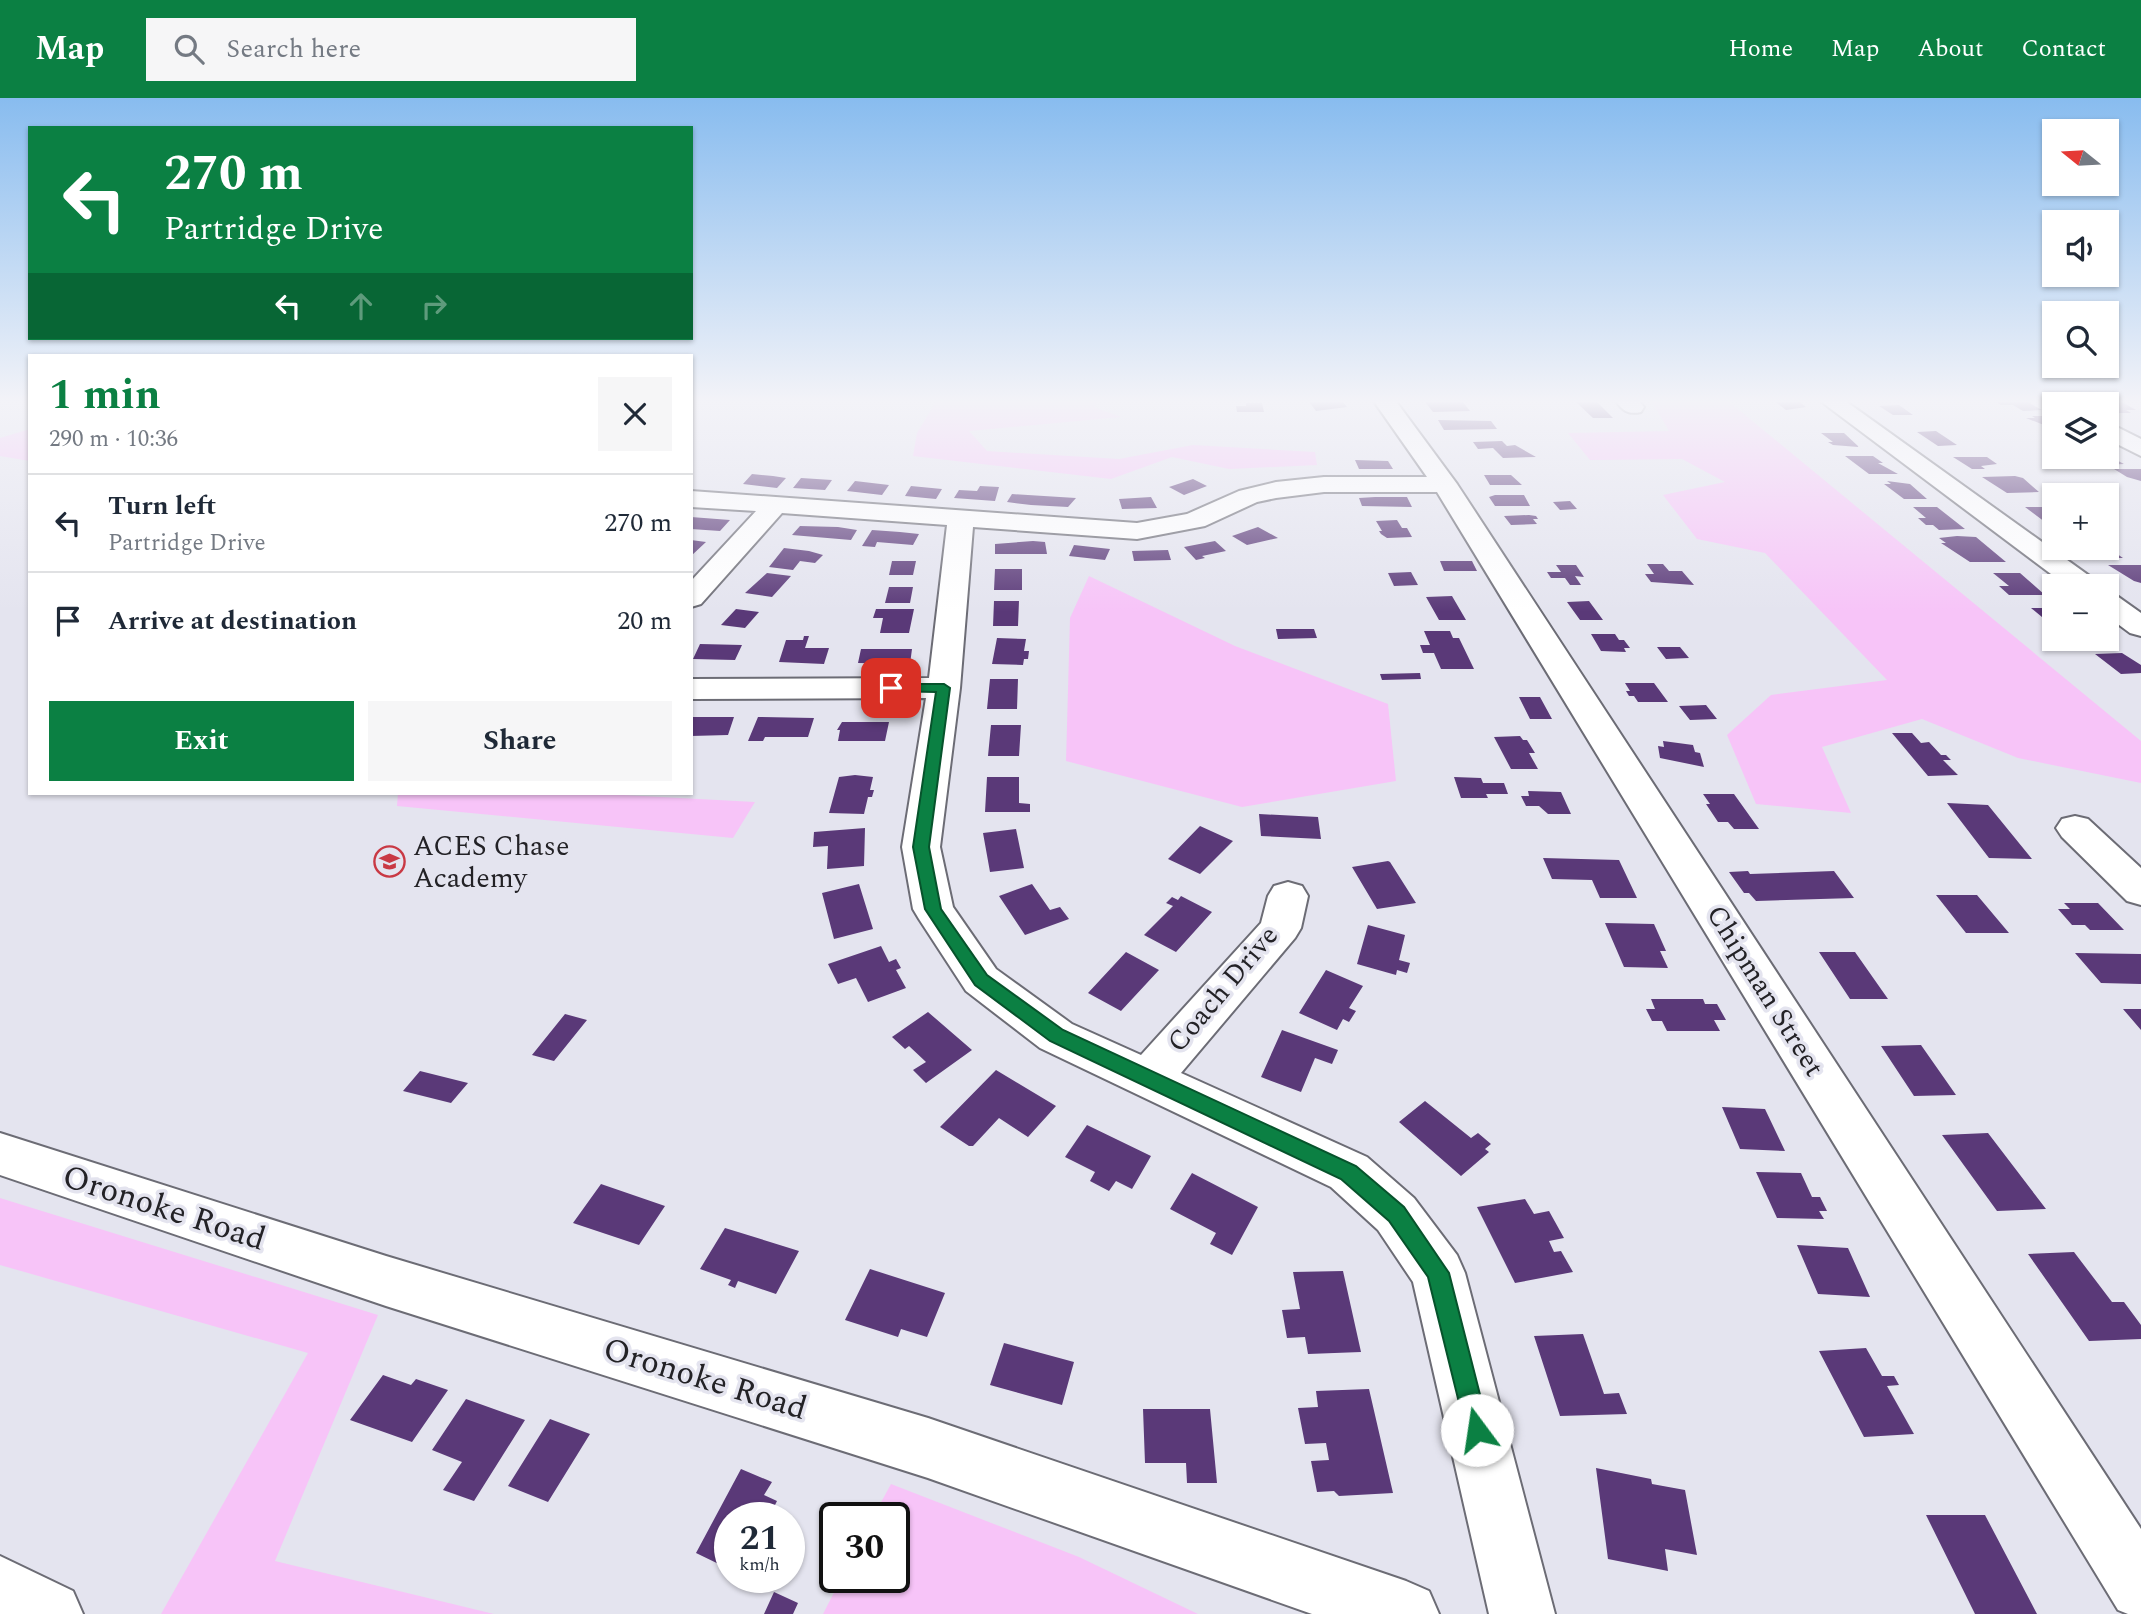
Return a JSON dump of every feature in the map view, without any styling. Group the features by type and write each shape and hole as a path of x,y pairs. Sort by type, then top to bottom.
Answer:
{"street":[{"name":"Chipman Street","path":"1435,471 2141,1587"},
{"path":"1927,471 2069,574"},
{"path":"693,499 1137,531 1177,526 1251,496 1284,489 1326,485 1445,484"},
{"path":"693,596 774,507"},
{"path":"961,519 944,688 921,847 933,909 981,980 1056,1036 1349,1172 1396,1214 1438,1273 1522,1614"},
{"path":"2119,611 2141,627"},
{"path":"693,689 944,688"},
{"path":"2075,828 2141,891"},
{"name":"Coach Drive","path":"1149,1077 1280,928 1288,896"},
{"name":"Oronoke Road","path":"0,1154 386,1281 928,1448 1406,1614"},
{"path":"0,1589 50,1614"}],"shaded area":[{"path":"1040,471 1134,471 1111,479"},
{"path":"1704,471 1813,471 2141,741 2141,783 2018,758 1922,719 1822,747 1851,813 1756,804 1727,735 1771,695 1887,680 1765,553 1697,539 1663,495 1725,482"},
{"path":"1089,576 1235,646 1388,704 1396,781 1242,807 1066,761 1070,618"},
{"path":"398,795 624,795 755,802 733,838 397,806"},
{"path":"0,1198 378,1315 275,1561 494,1614 161,1614 308,1353 0,1265"},
{"path":"891,1484 1079,1557 1198,1614 823,1614 834,1593 910,1593 910,1502 881,1502"}],"building":[{"path":"1865,471 1892,471 1898,474 1869,474"},
{"path":"2117,471 2141,471 2141,481 2127,477"},
{"path":"752,474 786,478 777,488 743,484"},
{"path":"1484,475 1511,475 1522,485 1490,485"},
{"path":"1982,477 2023,478 2039,492 2007,493"},
{"path":"801,478 832,480 825,490 793,488"},
{"path":"1193,479 1207,486 1184,495 1169,487"},
{"path":"855,481 889,485 882,495 847,491"},
{"path":"1887,481 1910,484 1927,499 1904,499 1884,484 1891,484"},
{"path":"911,486 942,489 936,499 905,496"},
{"path":"980,486 999,487 995,501 954,498 959,490 977,491"},
{"path":"1012,494 1076,498 1068,507 1031,505 1007,502"},
{"path":"1524,495 1530,506 1495,506 1489,497"},
{"path":"1151,497 1157,508 1122,509 1119,499"},
{"path":"1407,497 1412,507 1362,506 1359,498"},
{"path":"1570,501 1577,509 1560,510 1553,502"},
{"path":"1913,507 1937,507 1965,529 1939,530 1933,525 1926,525 1918,518 1926,518"},
{"path":"2025,507 2042,507 2042,520"},
{"path":"1504,516 1536,516 1538,519 1533,519 1537,524 1511,525"},
{"path":"693,517 730,520 720,531 693,529"},
{"path":"1397,520 1402,528 1407,528 1412,537 1387,538 1381,534 1376,521"},
{"path":"800,526 857,530 851,540 792,535"},
{"path":"1258,527 1278,538 1247,545 1232,536"},
{"path":"872,530 919,534 913,545 877,542 875,547 862,546"},
{"path":"1976,537 2006,562 1970,562 1941,543 1946,543 1939,538"},
{"path":"693,540 706,542 693,554"},
{"path":"1215,541 1226,551 1202,556 1205,558 1196,560 1184,547"},
{"path":"1045,542 1047,554 995,554 995,544"},
{"path":"1074,545 1110,549 1105,560 1069,556"},
{"path":"784,548 823,555 815,563 800,561 793,570 769,567"},
{"path":"1168,550 1171,560 1134,561 1132,551"},
{"path":"892,561 916,561 913,575 889,575"},
{"path":"1440,561 1472,561 1477,571 1444,571"},
{"path":"1647,564 1663,564 1669,571 1682,571 1694,585 1651,582 1645,574 1654,574"},
{"path":"1556,565 1576,565 1584,577 1575,576 1581,585 1570,585 1565,578 1551,578 1547,572 1561,572"},
{"path":"2108,565 2141,565 2141,583 2134,581"},
{"path":"995,569 1022,569 1022,590 994,590"},
{"path":"1411,572 1418,585 1394,586 1388,573"},
{"path":"767,573 791,576 772,597 745,593"},
{"path":"1993,573 2020,573 2042,595 2009,595 1999,586 2009,586"},
{"path":"889,587 913,587 910,603 885,603"},
{"path":"1452,596 1466,620 1439,620 1426,597"},
{"path":"994,601 1019,601 1018,626 993,626"},
{"path":"1589,601 1603,620 1580,620 1567,602"},
{"path":"2031,608 2042,608 2042,617"},
{"path":"736,609 759,612 745,628 721,625"},
{"path":"876,609 914,609 909,633 880,633 883,618 873,618"},
{"path":"1276,629 1314,629 1317,638 1278,639"},
{"path":"1424,631 1450,631 1453,638 1459,638 1474,669 1441,669 1434,653 1423,653 1420,645 1430,645"},
{"path":"1591,634 1615,634 1630,648 1624,648 1626,652 1601,651"},
{"path":"804,636 809,636 805,648 829,648 824,664 779,662 786,640 803,640"},
{"path":"997,638 1026,639 1024,651 1029,651 1028,659 1024,659 1023,665 992,664"},
{"path":"700,644 742,645 735,660 693,659"},
{"path":"1657,647 1680,647 1689,658 1666,659"},
{"path":"861,649 912,649 910,664 858,663"},
{"path":"2122,653 2141,665 2141,673 2121,674 2095,654"},
{"path":"1420,673 1421,679 1382,680 1380,674"},
{"path":"990,679 1018,679 1017,709 987,709"},
{"path":"1625,683 1654,683 1668,702 1638,702 1634,696 1629,696 1626,691 1630,691"},
{"path":"1519,697 1540,697 1552,719 1530,719"},
{"path":"1706,705 1717,719 1690,720 1679,706"},
{"path":"693,717 734,717 728,735 693,736"},
{"path":"758,717 814,718 808,737 765,737 763,741 748,741"},
{"path":"842,722 889,722 885,741 838,741 840,730 837,730"},
{"path":"991,725 1021,725 1019,756 988,756"},
{"path":"1892,733 1912,733 1921,743 1929,742 1941,755 1946,755 1951,760 1943,760 1958,775 1928,776"},
{"path":"1520,736 1527,740 1535,753 1529,753 1538,769 1511,769 1494,737"},
{"path":"1663,741 1693,745 1695,752 1700,753 1704,767 1660,758 1658,746 1664,747"},
{"path":"839,777 873,777 870,790 874,790 872,797 868,797 864,814 829,813"},
{"path":"987,777 1019,777 1019,803 1030,804 1030,812 985,812"},
{"path":"1454,777 1481,778 1483,783 1504,783 1508,794 1486,794 1488,798 1461,798"},
{"path":"1528,791 1561,792 1571,814 1548,814 1539,806 1526,806 1521,796 1529,796"},
{"path":"1703,794 1734,794 1759,829 1734,829 1728,822 1718,822"},
{"path":"1947,803 1988,805 2032,859 1989,858"},
{"path":"1259,814 1318,817 1321,839 1261,836"},
{"path":"1200,826 1233,841 1200,874 1168,859"},
{"path":"865,828 864,866 827,869 828,846 813,847 814,832"},
{"path":"1016,829 1024,868 990,872 983,833"},
{"path":"1543,858 1619,860 1637,898 1600,898 1592,880 1552,879"},
{"path":"1388,861 1416,903 1377,909 1352,867"},
{"path":"1748,871 1750,874 1834,871 1854,898 1756,901 1749,893 1744,893 1729,872"},
{"path":"859,884 873,929 834,939 822,893"},
{"path":"1032,884 1050,910 1060,907 1069,919 1025,935 999,896"},
{"path":"1936,895 1977,895 2009,933 1966,933"},
{"path":"1181,896 1212,912 1176,952 1144,935 1173,906 1166,903 1172,897 1178,900"},
{"path":"2064,903 2098,903 2124,930 2090,930 2085,925 2072,925 2058,909 2070,909"},
{"path":"1605,923 1654,924 1666,951 1660,951 1668,968 1624,967"},
{"path":"1368,925 1405,935 1399,960 1410,963 1407,973 1397,970 1396,975 1357,964"},
{"path":"881,946 889,962 896,959 901,968 896,970 906,988 868,1002 856,978 838,984 828,964"},
{"path":"1126,952 1159,970 1121,1011 1088,993"},
{"path":"1819,952 1855,952 1888,999 1850,999"},
{"path":"2075,953 2141,954 2141,984 2101,983"},
{"path":"1326,970 1363,986 1349,1008 1356,1011 1349,1022 1343,1019 1337,1030 1299,1013"},
{"path":"1651,999 1703,999 1705,1004 1717,1004 1726,1020 1714,1020 1720,1031 1667,1031 1662,1021 1652,1021 1646,1009 1655,1009"},
{"path":"2123,1009 2141,1009 2141,1030"},
{"path":"928,1012 972,1050 926,1083 913,1070 926,1062 909,1046 905,1049 892,1037"},
{"path":"565,1014 587,1020 554,1061 532,1055"},
{"path":"1282,1030 1338,1050 1332,1064 1315,1058 1301,1092 1261,1077"},
{"path":"1921,1045 1956,1095 1914,1096 1881,1046"},
{"path":"996,1070 1056,1106 1028,1137 999,1118 973,1146 969,1146 940,1127"},
{"path":"420,1071 468,1083 451,1103 403,1091"},
{"path":"1425,1101 1471,1138 1478,1133 1491,1144 1485,1149 1489,1152 1461,1176 1399,1122"},
{"path":"1722,1107 1765,1109 1785,1151 1740,1149"},
{"path":"1087,1125 1151,1156 1132,1189 1116,1181 1109,1191 1090,1181 1095,1172 1065,1157"},
{"path":"1988,1133 2046,1209 1997,1211 1942,1135"},
{"path":"1756,1172 1801,1173 1812,1197 1820,1197 1827,1211 1819,1211 1824,1219 1777,1218"},
{"path":"1192,1173 1258,1207 1232,1255 1210,1244 1216,1233 1170,1209"},
{"path":"601,1184 665,1206 639,1245 573,1223"},
{"path":"1525,1199 1534,1214 1549,1211 1564,1238 1549,1241 1554,1252 1561,1251 1573,1272 1515,1283 1477,1207"},
{"path":"725,1228 799,1251 776,1294 738,1281 735,1288 728,1285 731,1280 700,1269"},
{"path":"1797,1245 1848,1248 1870,1297 1818,1294"},
{"path":"2074,1252 2112,1302 2124,1302 2141,1325 2141,1339 2089,1341 2028,1254"},
{"path":"870,1269 945,1293 927,1337 901,1329 898,1337 845,1320"},
{"path":"1343,1271 1361,1352 1308,1354 1305,1337 1287,1338 1282,1310 1300,1309 1293,1272"},
{"path":"1583,1334 1604,1394 1619,1393 1627,1414 1560,1416 1534,1336"},
{"path":"1004,1343 1074,1362 1062,1405 990,1385"},
{"path":"1866,1348 1882,1376 1894,1376 1899,1385 1887,1386 1914,1434 1864,1437 1819,1351"},
{"path":"383,1375 411,1385 416,1379 448,1390 412,1442 350,1420"},
{"path":"1369,1389 1393,1493 1339,1496 1334,1491 1317,1492 1311,1461 1329,1460 1326,1443 1305,1444 1298,1408 1318,1407 1316,1391"},
{"path":"466,1399 525,1420 474,1501 443,1490 462,1462 432,1450"},
{"path":"1143,1409 1210,1409 1217,1483 1187,1483 1186,1463 1145,1463"},
{"path":"550,1419 590,1434 548,1502 508,1486"},
{"path":"1596,1468 1651,1479 1652,1484 1685,1490 1697,1555 1665,1549 1668,1571 1608,1559"},
{"path":"741,1469 772,1482 764,1495 777,1501 776,1502 723,1502"},
{"path":"1926,1515 1985,1515 2037,1614 1975,1614"},
{"path":"714,1519 714,1562 696,1553"},
{"path":"774,1593 798,1603 793,1614 764,1614"}],"place":[{"name":"ACES Chase Academy","path":"390,862"}],"route":[{"path":"891,688 944,688 921,847 933,909 981,980 1056,1036 1349,1172 1396,1214 1438,1273 1477,1430"}]}
